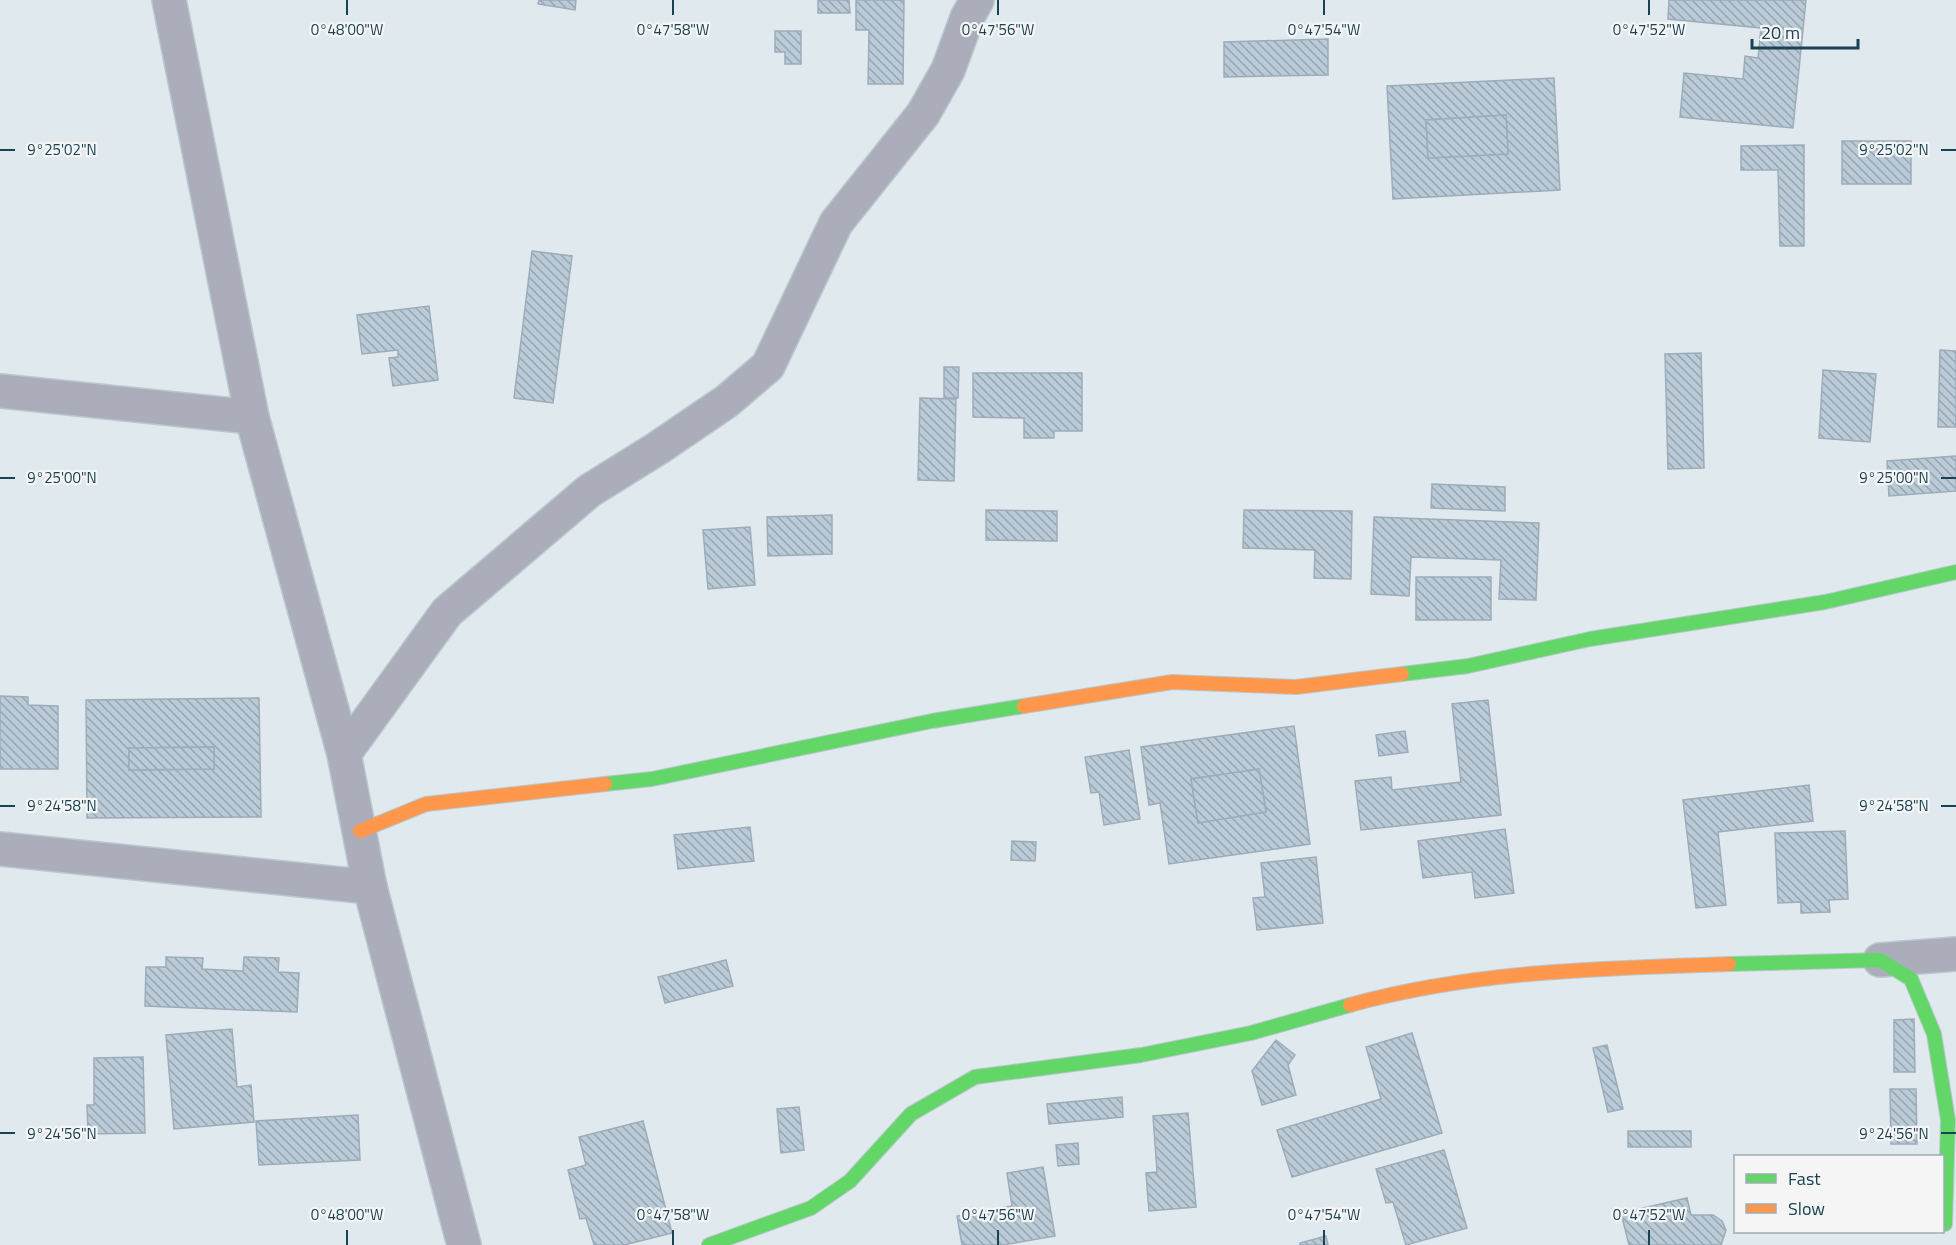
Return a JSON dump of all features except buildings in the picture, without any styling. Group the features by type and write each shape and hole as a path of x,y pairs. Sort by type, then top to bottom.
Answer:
{"street":[{"path":"169,0 252,417 344,754 370,886 464,1245"},
{"path":"344,754 447,612 589,491 727,401 768,366 836,224 922,114 948,70 967,18 977,0"},
{"path":"0,391 252,417"},
{"path":"360,831 426,804 652,779 932,721 1172,682 1296,687 1468,666 1590,639 1825,602 1956,572"},
{"path":"0,849 370,886"},
{"path":"709,1245 811,1208 850,1182 911,1114 975,1077 1141,1055 1251,1033 1391,994 1507,976 1642,967 1880,960 1956,954"},
{"path":"1880,960 1911,979 1934,1034 1948,1120 1945,1224"}],"traffic: fast":[{"path":"1402,674 1468,666 1590,639 1825,602 1956,572"},
{"path":"605,784 652,779 932,721 1024,706"},
{"path":"1729,964 1880,960 1911,979 1934,1034 1948,1120 1945,1224"},
{"path":"709,1245 811,1208 850,1181 911,1114 975,1077 1141,1055 1251,1033 1350,1005"}],"traffic: slow":[{"path":"1024,706 1172,682 1296,687 1402,674"},
{"path":"360,831 426,804 605,784"},
{"path":"1350,1005 1396,994 1490,978 1634,967 1729,964"}]}
